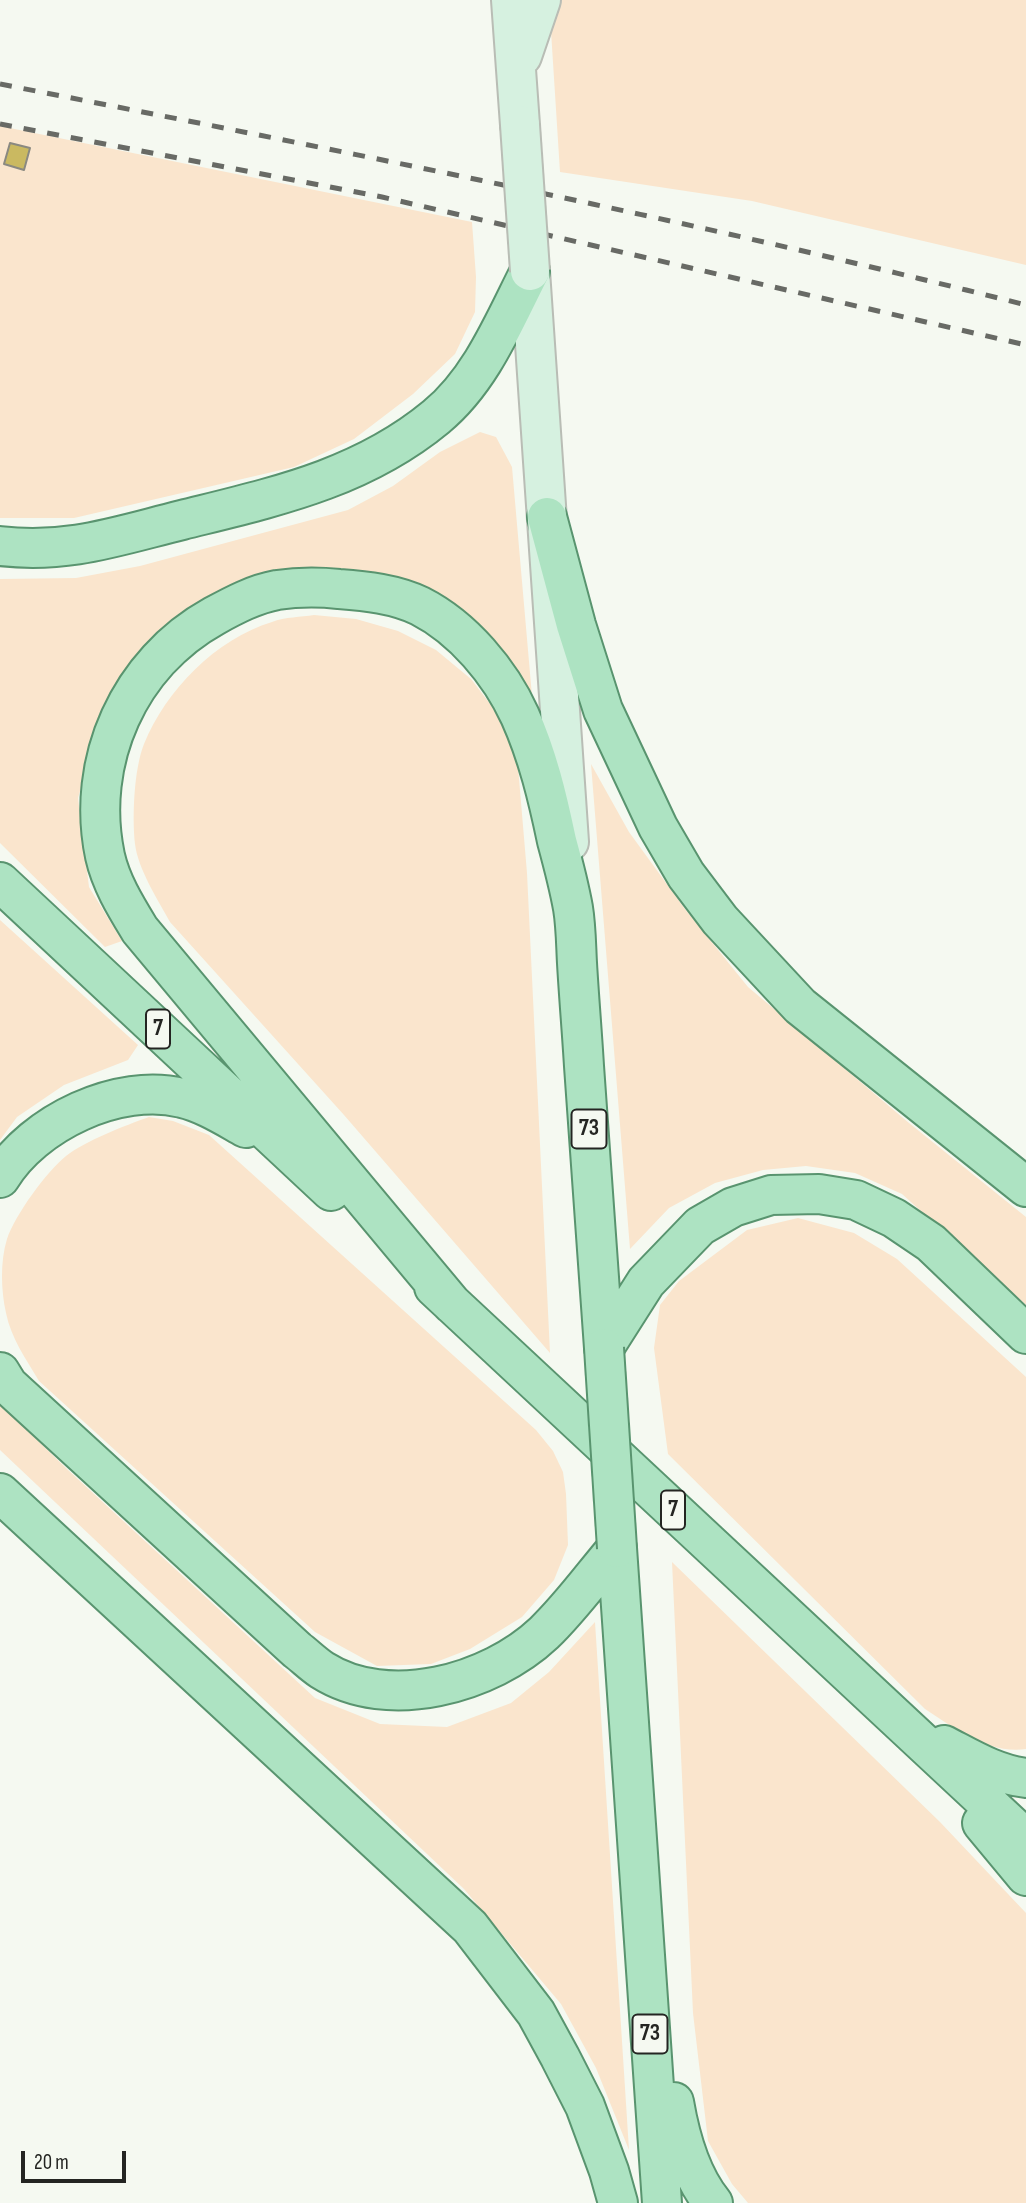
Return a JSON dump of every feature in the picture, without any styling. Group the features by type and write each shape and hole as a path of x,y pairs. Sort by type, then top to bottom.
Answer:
{"main road":[{"path":"511,0 573,910"},
{"path":"516,75 541,0"},
{"path":"0,546 33,550 79,546 293,492 332,479 372,459 437,416 463,387 486,358 530,271"},
{"path":"547,517 576,625 603,710 658,827 686,875 720,920 800,1006 1026,1186"},
{"path":"453,1304 140,930 120,897 106,858 100,819 102,774 113,732 128,698 150,667 177,641 237,603 276,590 315,587 386,594 419,605 449,624 474,649 498,678 519,713 537,757 573,910"},
{"name":"7","path":"0,882 1026,1839"},
{"name":"73","path":"573,910 662,2203"},
{"path":"0,1178 28,1145 52,1125 115,1099 147,1095 183,1098 214,1111 252,1131 315,1176"},
{"path":"604,1348 646,1282 700,1226 733,1207 771,1195 819,1194 856,1200 894,1218 931,1243 1026,1334"},
{"path":"0,1372 8,1385 297,1650 323,1671 362,1686 391,1691 426,1688 452,1684 486,1671 543,1634 617,1548"},
{"path":"0,1493 470,1927 536,2012 585,2106 618,2203"},
{"path":"894,1716 982,1766 1026,1778"},
{"path":"894,1716 1026,1877"},
{"path":"639,1865 674,2106 687,2156 705,2194 713,2203"}],"shaded area":[{"path":"549,0 1026,0 1026,265 752,201 560,172"},
{"path":"0,126 472,222 476,277 475,312 455,354 413,394 354,439 294,467 74,518 0,518"},
{"path":"480,432 496,437 512,467 532,696 490,636 450,604 213,596 154,637 106,702 78,798 89,887 122,941 105,947 0,843 0,579 76,578 140,566 348,510 393,486 440,452"},
{"path":"314,615 356,619 398,631 436,650 471,679 497,713 517,755 527,873 550,1353 344,1115 170,922 140,864 135,844 134,821 138,766 144,744 165,705 195,669 231,641 277,620"},
{"path":"591,764 629,832 685,909 748,987 909,1123 1026,1217 1026,1305 902,1194 855,1173 806,1166 763,1170 715,1183 669,1208 630,1249"},
{"path":"0,920 138,1045 128,1060 64,1085 17,1117 0,1140"},
{"path":"149,1117 173,1121 209,1135 536,1430 553,1451 563,1472 568,1545 554,1580 522,1617 470,1649 431,1664 377,1666 315,1632 39,1381 15,1340 4,1304 2,1266 11,1229 32,1194 66,1156 95,1139"},
{"path":"798,1218 854,1233 897,1259 1026,1377 1026,1749 1012,1750 985,1744 960,1732 925,1709 668,1454 654,1348 660,1305 679,1281 747,1230"},
{"path":"0,1404 315,1698 380,1724 447,1727 511,1703 549,1672 595,1622 629,2150 596,2068 561,2004 464,1889 0,1450"},
{"path":"672,1562 940,1822 1026,1913 1026,2203 748,2203 732,2184 708,2141 693,2013"}],"building":[{"path":"10,143 30,148 24,170 4,164"}],"railway":[{"path":"0,84 643,215 1026,305"},
{"path":"0,124 382,197 1026,345"}]}
